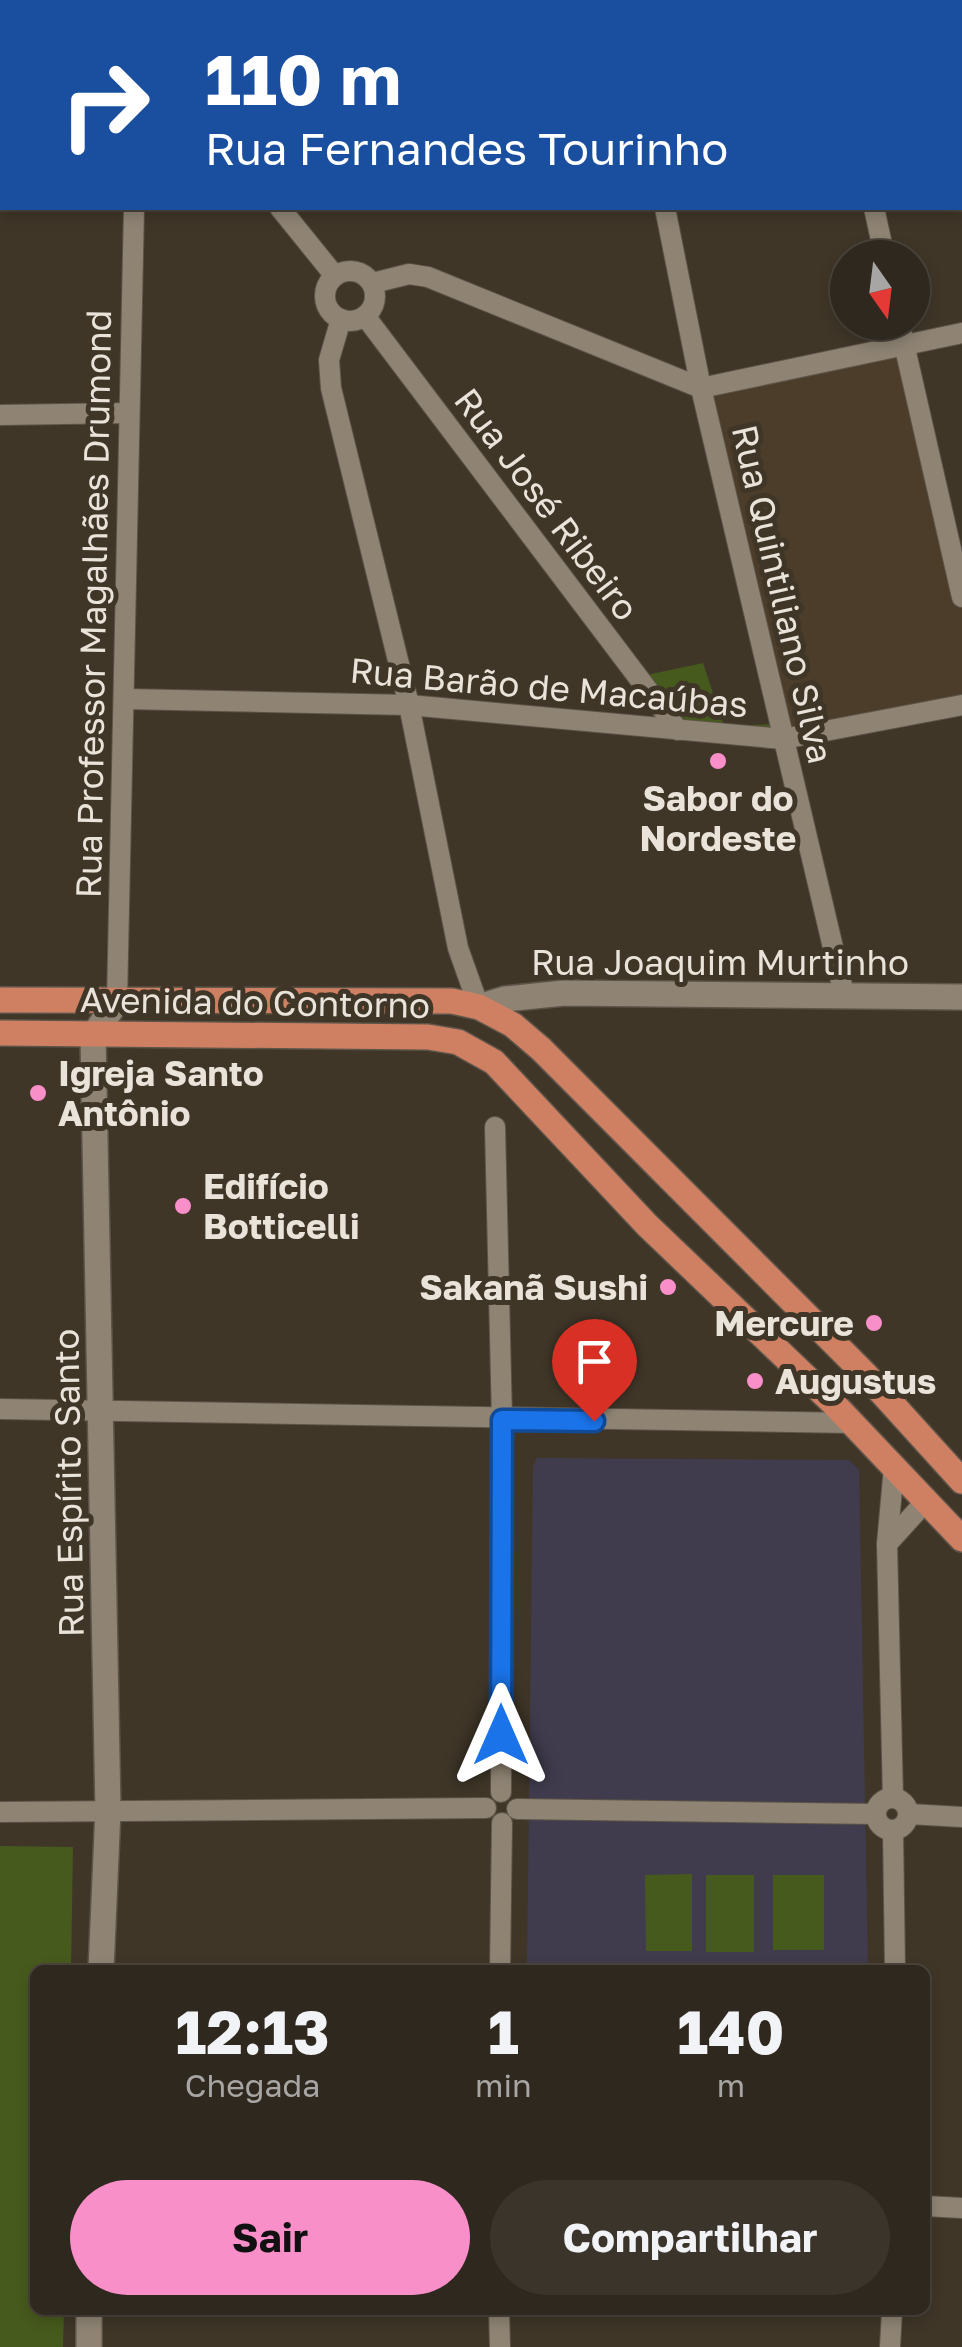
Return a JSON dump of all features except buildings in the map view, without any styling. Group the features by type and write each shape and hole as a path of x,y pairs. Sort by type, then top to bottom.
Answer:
{"main road":[{"name":"Avenida do Contorno","path":"0,1000 452,1001 479,1007 513,1025 631,1136 864,1373 962,1481"},
{"path":"428,1037 479,1007"},
{"name":"Avenida do Contorno","path":"0,1033 428,1037 458,1042 494,1062 647,1225 852,1423 962,1539"}],"street":[{"name":"Rua Professor Magalhães Drumond","path":"117,1002 134,210"},
{"path":"282,210 335,276"},
{"name":"Rua Quintiliano Silva","path":"665,210 701,388 844,994"},
{"path":"874,210 880,240"},
{"path":"360,272 372,283 374,304 366,316 341,319 330,310 325,295 335,276 360,272"},
{"path":"372,283 409,274 428,278 701,388 962,333"},
{"name":"Rua José Ribeiro","path":"366,316 678,730"},
{"path":"341,319 329,360 331,388 409,705 458,948 479,1007"},
{"path":"903,340 962,597"},
{"path":"0,416 128,413"},
{"name":"Rua Barão de Macaúbas","path":"126,699 409,705 783,739 962,704"},
{"name":"Rua Joaquim Murtinho","path":"479,1007 505,999 564,993 962,998"},
{"path":"93,1036 117,1002"},
{"name":"Rua Espírito Santo","path":"93,1036 108,1810 101,1965"},
{"path":"495,1127 502,1420 501,1792 489,1799 502,1813 500,1965"},
{"path":"0,1410 852,1423"},
{"path":"893,1798 887,1544 894,1468"},
{"path":"887,1544 926,1500"},
{"path":"876,1814 883,1800 893,1798 902,1801 908,1814"},
{"path":"0,1812 876,1814"},
{"path":"876,1814 884,1827 893,1830 902,1826 908,1814"},
{"path":"908,1814 962,1817"},
{"path":"893,1830 896,1965"},
{"path":"930,2206 962,2208"},
{"path":"89,2315 90,2347"},
{"path":"499,2315 500,2347"},
{"path":"890,2347 892,2315"}],"shaded area":[{"path":"904,347 962,606 962,704 781,739 699,392"},
{"path":"537,1458 849,1460 859,1470 868,1965 527,1965 533,1466"}],"green space":[{"path":"703,663 724,726 777,724 781,739 677,727 637,677"},
{"path":"0,1846 73,1847 71,1965 30,1965 30,2315 64,2315 63,2347 0,2347"},
{"path":"692,1874 692,1951 646,1951 645,1875"},
{"path":"706,1875 754,1875 754,1952 706,1952"},
{"path":"773,1875 824,1875 824,1950 773,1950"}],"place":[{"name":"Sabor do Nordeste","path":"718,761"},
{"name":"Igreja Santo Antônio","path":"38,1093"},
{"name":"Edifício Botticelli","path":"183,1206"},
{"name":"Sakanã Sushi","path":"668,1287"},
{"name":"Mercure","path":"874,1323"},
{"name":"Augustus","path":"755,1381"}],"route":[{"path":"501,1735 502,1420 594,1421"}]}
